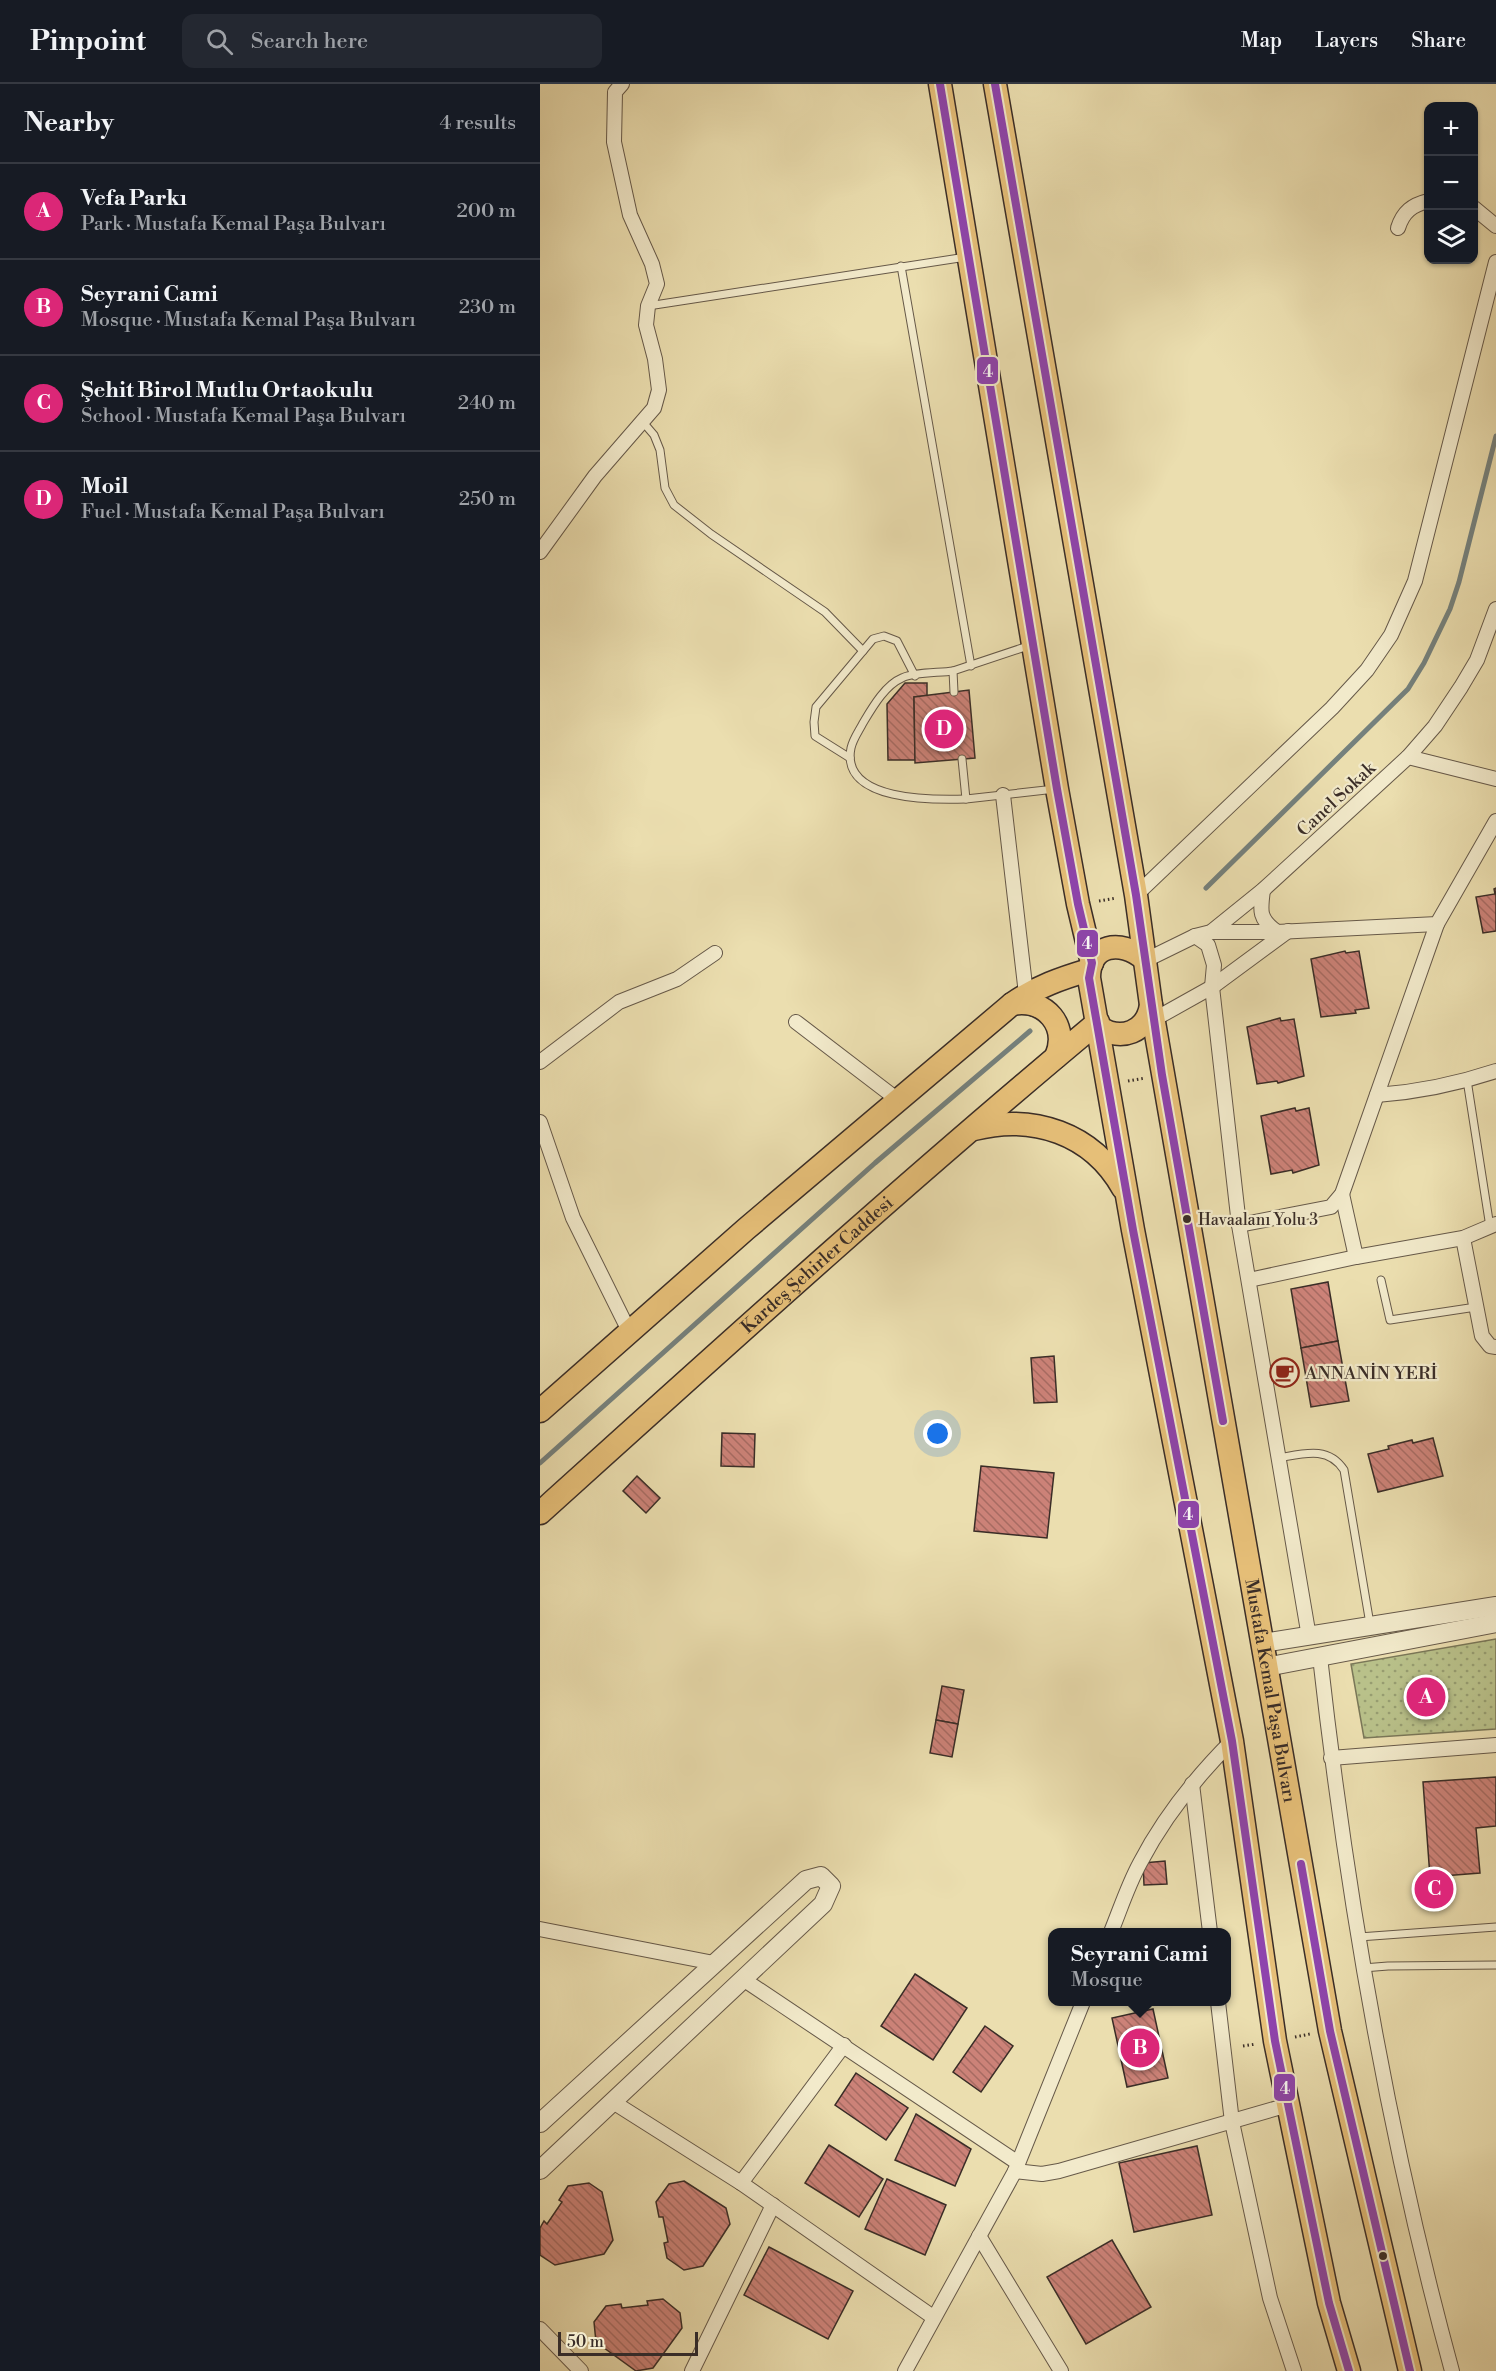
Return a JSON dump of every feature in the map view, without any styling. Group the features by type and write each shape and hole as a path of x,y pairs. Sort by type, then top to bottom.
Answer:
{"main road":[{"path":"940,84 1057,789 1090,967 1126,1193 1232,1741 1275,2040 1329,2303 1349,2371"},
{"path":"995,84 1136,895 1152,1013 1143,1026 1130,1034 1112,1033 1098,1025"},
{"path":"540,1411 629,1331 1019,999 1061,978 1090,967 1102,951 1117,946 1132,950 1144,960"},
{"path":"1019,999 1021,1002 1038,1005 1052,1016 1060,1031 1056,1057"},
{"name":"Mustafa Kemal Paşa Bulvarı","path":"1152,1013 1330,2031 1410,2371"},
{"name":"Kardeş Şehirler Caddesi","path":"540,1513 759,1315 1056,1057 1098,1025"},
{"path":"973,1129 1006,1123 1024,1123 1058,1131 1072,1137 1098,1155 1126,1193"}],"street":[{"path":"540,552 595,476 654,408 659,390 655,359 646,324 648,306 657,284 652,264 630,215 614,142 615,92 622,84"},
{"path":"1398,228 1409,209 1424,202"},
{"path":"1476,210 1496,226"},
{"path":"1136,895 1332,708 1367,670 1391,635 1409,600 1415,581 1496,262"},
{"name":"Canel Sokak","path":"1144,960 1196,936 1211,932 1263,890 1408,757 1435,726 1461,687 1477,660 1496,609"},
{"path":"1408,757 1496,779"},
{"path":"1003,795 1019,999"},
{"path":"1239,1226 1330,1207 1342,1194 1437,924 1496,821"},
{"path":"1263,890 1261,909 1265,923 1283,931"},
{"path":"1211,932 1437,924"},
{"path":"1152,1013 1212,987 1283,931"},
{"path":"1196,936 1208,945 1214,964 1212,987 1239,1226 1309,1636"},
{"path":"540,1062 619,1002 677,979 715,953"},
{"path":"796,1022 898,1100"},
{"path":"1377,1095 1405,1093 1467,1080 1496,1071"},
{"path":"540,1122 573,1218 629,1331"},
{"path":"1342,1194 1356,1257"},
{"path":"1249,1280 1356,1257 1462,1238 1493,1226"},
{"path":"1462,1238 1482,1336 1490,1346 1496,1347"},
{"path":"1263,1643 1496,1606"},
{"path":"1266,1667 1496,1623"},
{"path":"1320,1657 1342,1841 1372,2025 1399,2155 1452,2371"},
{"path":"1113,1928 1138,1866 1160,1828 1192,1784 1232,1741"},
{"path":"1331,1758 1496,1746"},
{"path":"1192,1784 1210,1928"},
{"path":"540,2123 806,1880 821,1876 831,1886 824,1904 540,2170"},
{"path":"540,1929 714,1963"},
{"path":"743,1979 844,2044 1016,2167 1042,2174 1288,2105"},
{"path":"905,2371 1016,2167 1081,2006"},
{"path":"1219,2006 1232,2122 1270,2298 1294,2371"},
{"path":"741,2183 844,2044"},
{"path":"613,2102 741,2183 933,2317"},
{"path":"692,2371 773,2205"},
{"path":"979,2236 1061,2371"},
{"path":"540,2329 580,2371"}],"lane":[{"path":"648,306 968,257"},
{"path":"901,266 971,666"},
{"path":"642,421 654,435 660,450 665,488 674,505 711,534 825,612 862,651"},
{"path":"915,676 897,641 884,636 873,639 816,707 815,736 850,758 858,776 872,786 894,796 929,800 966,799 1057,789"},
{"path":"850,758 853,741 885,691 902,677 952,671 1033,645"},
{"path":"952,671 954,692"},
{"path":"962,759 966,799"},
{"path":"1467,1080 1493,1226"},
{"path":"1381,1280 1390,1320 1476,1307"},
{"path":"1278,1458 1311,1453 1326,1454 1339,1463 1344,1470 1370,1626"},
{"path":"1359,1937 1496,1927"},
{"path":"1363,1968 1496,1965"}],"path":[{"path":"1078,904 1136,895"},
{"path":"1107,1085 1162,1074"},
{"path":"1244,2046 1330,2031"}],"green space":[{"path":"1496,1639 1496,1729 1364,1738 1351,1664"}],"building":[{"path":"905,683 927,683 927,696 914,697 915,760 888,760 887,704"},
{"path":"969,690 975,758 915,763 914,697"},
{"path":"1496,888 1496,931 1483,933 1476,897 1495,894 1494,889"},
{"path":"1345,951 1346,953 1359,951 1369,1008 1355,1010 1356,1013 1321,1017 1311,959"},
{"path":"1280,1018 1281,1021 1294,1019 1304,1076 1278,1083 1277,1081 1257,1084 1247,1027"},
{"path":"1295,1108 1296,1111 1309,1108 1319,1165 1293,1173 1292,1170 1271,1174 1261,1116"},
{"path":"1328,1282 1338,1341 1301,1348 1291,1289"},
{"path":"1338,1341 1349,1401 1311,1407 1301,1348"},
{"path":"1054,1356 1057,1402 1034,1403 1031,1358"},
{"path":"722,1433 755,1434 754,1467 721,1466"},
{"path":"1433,1438 1443,1476 1378,1492 1368,1454 1412,1440 1413,1443"},
{"path":"981,1466 1054,1473 1047,1538 974,1531"},
{"path":"637,1476 660,1498 646,1513 623,1491"},
{"path":"942,1686 964,1690 958,1724 936,1720"},
{"path":"936,1720 958,1724 952,1757 930,1753"},
{"path":"1496,1777 1496,1826 1476,1828 1480,1873 1430,1877 1423,1782"},
{"path":"1165,1861 1167,1884 1144,1885 1143,1863"},
{"path":"915,1974 967,2008 933,2060 881,2026"},
{"path":"1153,2009 1168,2078 1127,2087 1112,2018"},
{"path":"985,2026 1013,2046 981,2092 953,2072"},
{"path":"856,2073 908,2108 886,2140 835,2105"},
{"path":"916,2114 971,2149 955,2186 895,2160"},
{"path":"829,2145 883,2179 859,2217 805,2183"},
{"path":"1197,2146 1212,2215 1134,2232 1119,2163"},
{"path":"887,2179 946,2205 925,2255 865,2229"},
{"path":"684,2181 726,2208 730,2224 703,2266 684,2270 667,2258 664,2243 668,2242 663,2217 659,2217 656,2202 669,2184"},
{"path":"589,2183 602,2192 613,2240 604,2254 555,2265 540,2255 540,2228 544,2221 547,2224 562,2202 559,2200 568,2186"},
{"path":"1112,2240 1151,2307 1086,2344 1047,2277"},
{"path":"769,2247 853,2291 828,2339 744,2295"},
{"path":"663,2299 680,2313 682,2328 653,2368 636,2371 596,2342 594,2322 606,2306 621,2304 622,2308 648,2305 647,2301"}],"waterway":[{"path":"1206,888 1408,689 1424,663 1450,609 1496,436"},
{"path":"540,1463 875,1163 1030,1031"}],"transit line":[{"name":"4","path":"940,84 1057,789 1078,904 1092,963 1089,978 1133,1230 1232,1741 1275,2041 1329,2303 1349,2371"},
{"name":"4","path":"995,84 1136,895 1162,1075 1223,1421"},
{"name":"4","path":"1301,1864 1330,2031 1410,2371"}],"place":[{"name":"Moil","path":"944,729"},
{"name":"Havaalanı Yolu 3","path":"1187,1219"},
{"name":"ANNANİN YERİ","path":"1284,1373"},
{"name":"Vefa Parkı","path":"1426,1697"},
{"name":"Şehit Birol Mutlu Ortaokulu","path":"1434,1889"},
{"name":"Seyrani Cami","path":"1140,2048"}]}
